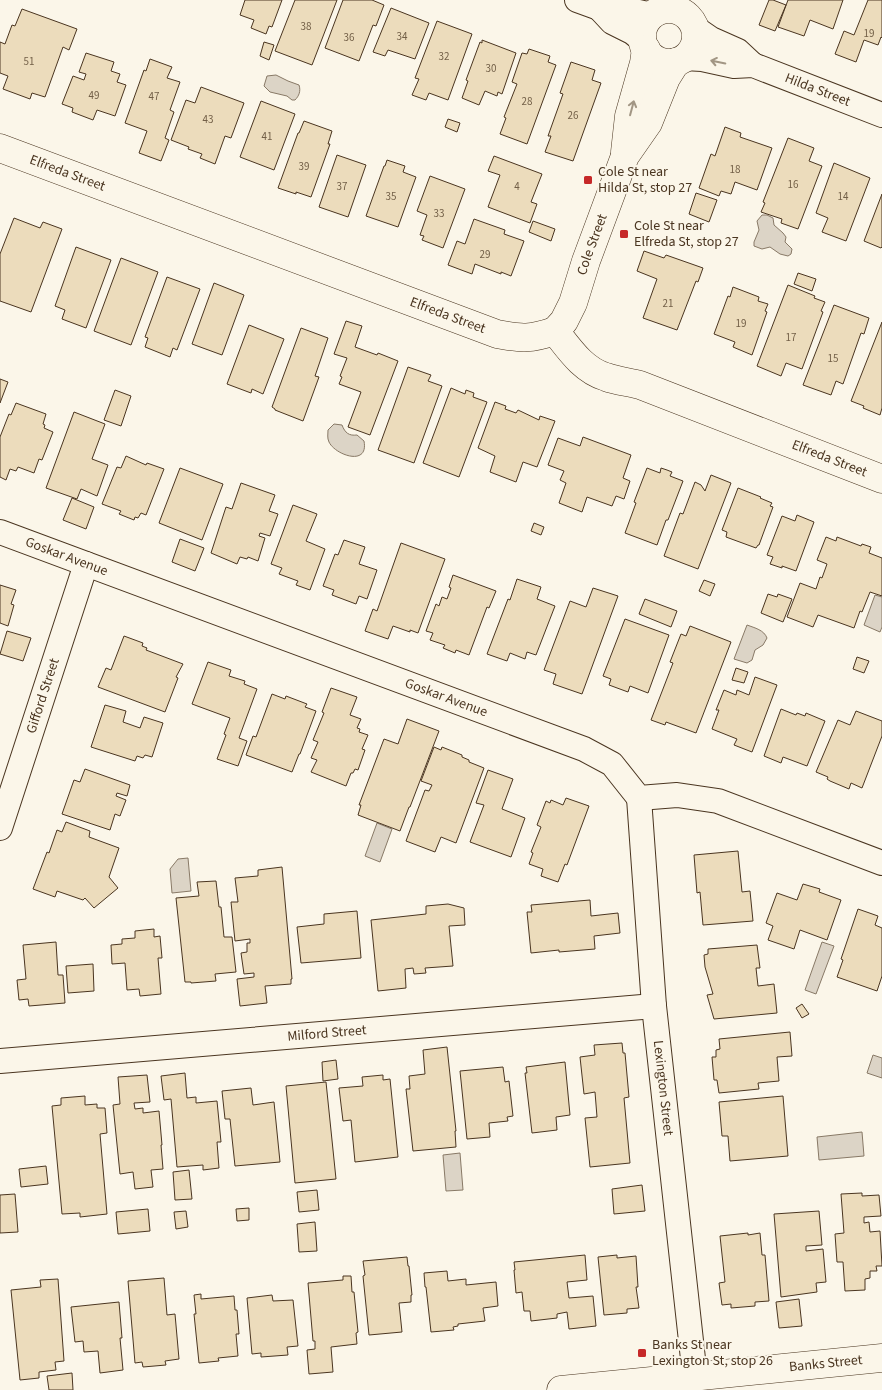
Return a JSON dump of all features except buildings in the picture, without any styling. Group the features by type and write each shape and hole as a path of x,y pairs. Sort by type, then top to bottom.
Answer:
{"street":[{"path":"577,0 599,8 660,8 679,10 694,16 696,37 694,45 690,52 680,60 660,61 652,56 644,44 632,32 612,22 599,8"},
{"path":"644,44 642,31 646,22 660,8"},
{"name":"Hilda Street","path":"694,16 711,39 738,51 753,65 882,115"},
{"name":"Cole Street","path":"625,156 629,116 644,63 644,44"},
{"name":"Hilda Street","path":"680,60 702,59 734,66 753,65"},
{"name":"Cole Street","path":"555,331 564,321 573,303 586,261 625,156 648,123 666,78 680,60"},
{"name":"Elfreda Street","path":"0,148 497,334 520,338 536,337 555,331 581,363 604,377 640,385 882,479"},
{"name":"Goskar Avenue","path":"0,532 584,749 612,764 639,798"},
{"name":"Gifford Street","path":"0,828 86,564"},
{"path":"639,798 677,795 718,801 882,863"},
{"name":"Lexington Street","path":"639,798 654,1006 694,1377"},
{"name":"Milford Street","path":"0,1061 654,1006"},
{"name":"Banks Street","path":"561,1390 882,1358"}],"shaded area":[{"path":"276,75 299,85 298,97 295,100 270,92 264,86 267,76"},
{"path":"762,215 773,218 774,225 786,237 785,242 792,249 791,254 788,256 780,254 770,247 762,249 754,246 759,230 757,221"},
{"path":"334,424 342,425 348,433 357,435 364,441 364,449 361,454 351,456 332,447 328,441 328,430"},
{"path":"875,595 882,597 882,627 880,632 864,625"},
{"path":"747,625 761,631 767,638 763,645 755,650 752,660 747,663 734,659"},
{"path":"377,823 392,829 380,862 365,856"},
{"path":"188,858 191,891 172,893 170,869 178,859"},
{"path":"822,942 834,946 816,994 805,990"},
{"path":"873,1055 882,1058 882,1078 867,1073"},
{"path":"862,1132 864,1156 819,1160 817,1137"},
{"path":"460,1153 463,1190 446,1191 443,1155"}],"place":[{"name":"Cole St near Hilda St, stop 27","path":"588,180"},
{"name":"Cole St near Elfreda St, stop 27","path":"624,234"},
{"name":"Banks St near Lexington St, stop 26","path":"642,1353"}]}
